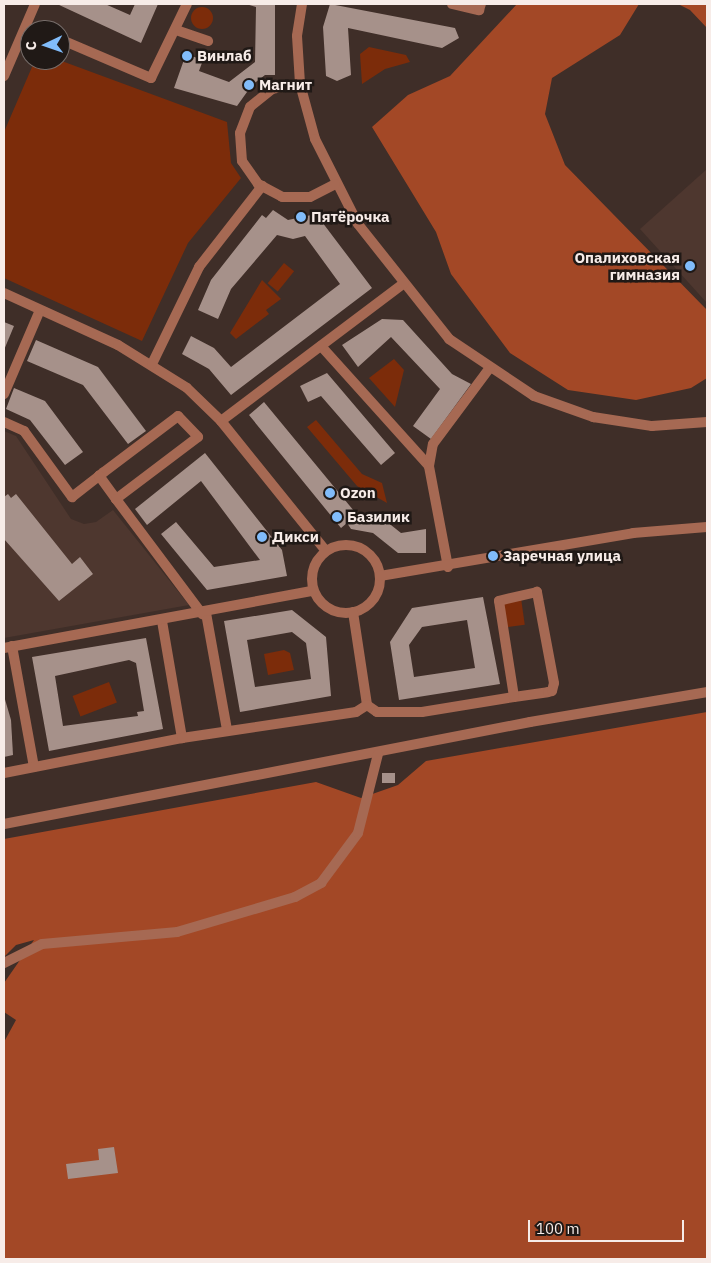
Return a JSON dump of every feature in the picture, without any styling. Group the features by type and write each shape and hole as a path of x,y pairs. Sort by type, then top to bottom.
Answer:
{"street":[{"path":"4,76 35,4"},
{"path":"70,43 151,78 187,4"},
{"path":"302,4 297,36 300,84 315,139 334,184 404,283 448,339 489,369 534,396 593,416 652,426 707,422"},
{"path":"452,4 479,10 481,4"},
{"path":"176,30 208,41"},
{"path":"300,84 264,94 244,118 239,142 242,161 262,186 282,197 301,198 334,184"},
{"path":"152,364 199,267 262,186"},
{"path":"221,421 404,283"},
{"path":"4,293 152,364 221,421 326,551"},
{"path":"4,394 40,310"},
{"path":"321,346 429,466"},
{"path":"448,568 429,466 433,444 489,369"},
{"path":"4,422 24,431 72,497 178,416 198,437 116,499"},
{"path":"99,476 204,613 227,730"},
{"path":"380,576 448,568 633,533 707,527"},
{"path":"342,545 360,548 374,559 380,576 372,601 353,612 331,610 313,591 312,573 326,551 342,545"},
{"path":"34,767 8,647 162,621 313,591"},
{"path":"353,612 367,705 377,712 422,712 514,697 554,687 537,592 499,601 514,697"},
{"path":"162,621 182,738"},
{"path":"4,824 707,692"},
{"path":"4,772 227,730 356,712 367,705"},
{"path":"4,963 42,944 177,932 295,897 321,884 358,833 378,754"}],"shaded area":[{"path":"517,4 639,4 620,35 552,78 545,114 565,165 707,310 707,378 691,388 636,400 568,390 510,353 451,274 436,232 372,127 408,95 450,76"},
{"path":"678,4 707,4 707,28 690,10"},
{"path":"198,7 206,7 213,14 213,22 206,29 198,29 191,22 191,14"},
{"path":"369,47 406,55 410,62 385,69 362,84 360,54"},
{"path":"70,64 227,122 231,163 241,178 188,243 142,341 4,278 4,132 31,70 70,70"},
{"name":"Опалиховская гимназия","path":"707,169 707,303 640,229"},
{"path":"284,263 294,271 278,291 268,283"},
{"path":"262,280 281,299 266,310 269,314 236,339 230,333"},
{"path":"394,359 404,370 395,407 369,378"},
{"path":"316,420 362,474 382,483 387,503 357,486 307,427"},
{"path":"4,431 16,436 71,519 84,524 96,522 113,510 189,605 4,638"},
{"path":"521,598 525,625 507,627 503,601"},
{"path":"284,650 290,653 294,670 268,675 264,654"},
{"path":"109,682 117,703 80,717 73,696"},
{"path":"707,712 707,1259 4,1259 4,1042 16,1020 4,1012 4,983 34,940 16,945 4,957 4,839 316,782 361,798 398,785 426,761"}],"building":[{"path":"57,4 105,4 130,15 135,4 158,4 141,43"},
{"path":"246,4 275,4 275,75 265,75 252,85 237,106 174,88 186,54 203,60 199,71 229,82 255,62 256,7"},
{"path":"330,4 455,28 459,38 442,48 348,28 351,75 337,81 326,76 323,27"},
{"path":"273,210 288,220 316,214 372,288 231,395 209,369 182,354 191,336 214,348 231,367 340,284 305,236 293,239 277,235 231,289 218,319 198,310 211,280 262,215 266,218"},
{"path":"382,319 403,320 452,374 471,384 431,439 413,426 440,389 391,337 358,367 342,345"},
{"path":"4,322 14,326 4,350"},
{"path":"36,340 98,367 146,431 128,444 83,385 27,361"},
{"path":"327,373 395,453 381,465 321,396 308,402 300,386"},
{"path":"14,388 45,401 83,452 65,465 30,420 6,409"},
{"path":"264,402 354,511 381,517 401,533 426,529 426,553 398,553 373,533 351,529 347,523 341,528 249,415"},
{"path":"205,453 282,550 287,576 207,590 161,534 176,522 214,567 260,560 201,481 147,525 135,509"},
{"path":"8,494 11,498 16,494 72,564 80,557 93,574 59,601 4,539 4,497"},
{"path":"483,597 500,684 399,700 390,642 412,608","holes":["467,620 475,668 414,677 409,645 422,627"]},
{"path":"292,610 326,637 331,696 240,712 224,621","holes":["292,632 306,643 311,679 255,687 247,640"]},
{"path":"146,638 163,729 49,751 32,657","holes":["129,660 136,663 144,711 137,712 138,716 63,726 55,676"]},
{"path":"4,696 11,720 13,755 4,757"},
{"path":"382,773 395,773 395,783 382,783"},
{"path":"114,1147 118,1173 68,1179 66,1164 99,1160 98,1149"}],"place":[{"name":"Винлаб","path":"187,56"},
{"name":"Магнит","path":"249,85"},
{"name":"Пятёрочка","path":"301,217"},
{"name":"Опалиховская гимназия","path":"690,266"},
{"name":"Ozon","path":"330,493"},
{"name":"Базилик","path":"337,517"},
{"name":"Дикси","path":"262,537"},
{"name":"Заречная улица","path":"493,556"}]}
